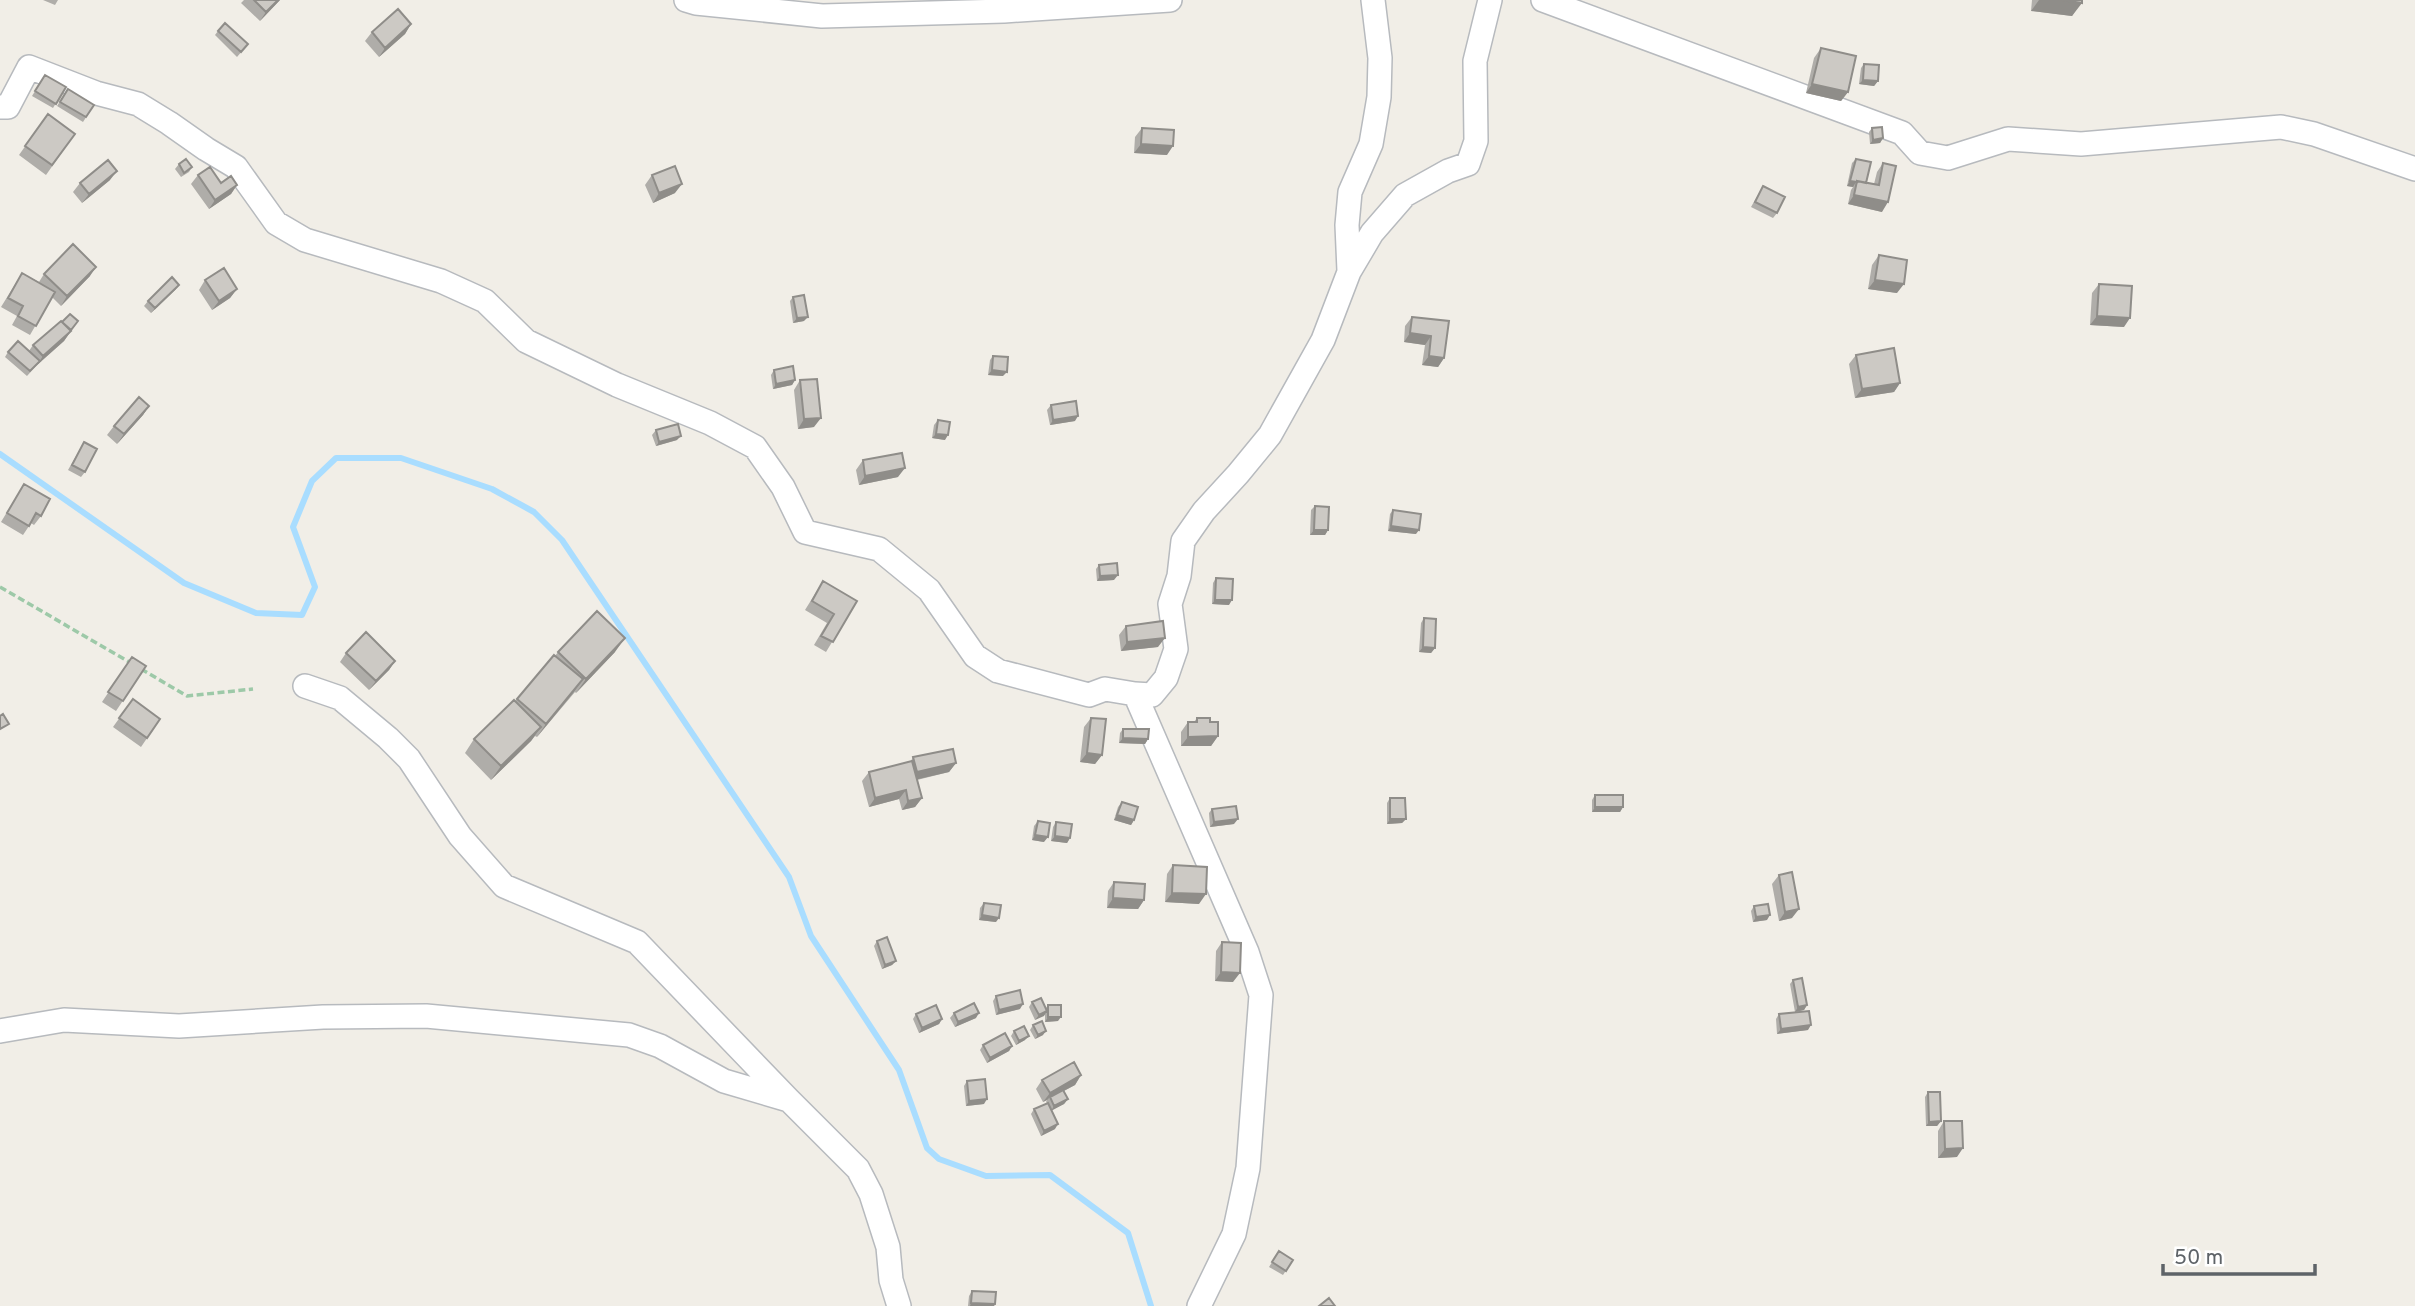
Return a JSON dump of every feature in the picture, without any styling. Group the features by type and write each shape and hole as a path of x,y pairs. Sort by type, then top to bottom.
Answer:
{"street":[{"path":"686,0 822,16 1004,11 1170,0"},
{"path":"1349,272 1347,225 1350,192 1371,144 1379,97 1380,58 1373,0"},
{"path":"0,107 8,107 29,67 96,93 138,104 236,167 276,223 305,240 441,281 485,301 526,341 617,385 710,423 755,447 783,487 805,532 878,549 929,590 975,656 998,671 1089,695 1105,690 1152,695 1166,678 1176,649 1170,604 1180,576 1183,541 1204,510 1270,435 1323,340 1349,272 1372,233 1405,195 1468,164 1476,141 1475,61 1490,0"},
{"path":"1543,0 1902,133 1920,153 1948,158 2008,139 2081,144 2281,127 2314,134 2415,169"},
{"path":"305,686 340,698 409,759 460,836 504,886 638,943 858,1169 871,1194 888,1247 891,1280 899,1306"},
{"path":"1135,694 1247,952 1261,995 1248,1168 1234,1234 1199,1306"},
{"path":"0,1031 64,1020 179,1026 323,1017 426,1016 629,1035 660,1046 724,1081 788,1099"}],"path":[{"path":"0,587 187,696 253,689"}],"building":[{"path":"254,0 278,0 266,12"},
{"path":"398,9 411,24 385,48 372,32"},
{"path":"225,23 248,44 241,52 218,31"},
{"path":"1821,48 1856,56 1848,92 1812,84"},
{"path":"1864,64 1879,65 1878,81 1863,80"},
{"path":"45,75 66,87 56,104 35,91"},
{"path":"68,89 94,105 86,117 60,102"},
{"path":"48,114 75,134 52,165 25,146"},
{"path":"1882,127 1883,138 1873,140 1872,128"},
{"path":"1142,128 1174,130 1173,146 1141,144"},
{"path":"186,159 192,167 184,173 179,164"},
{"path":"1856,159 1871,162 1866,183 1850,181"},
{"path":"108,160 117,171 89,194 80,183"},
{"path":"1883,163 1896,166 1888,202 1854,195 1857,181 1879,185"},
{"path":"675,166 682,184 659,193 652,175"},
{"path":"210,167 221,183 231,176 237,185 215,200 198,175"},
{"path":"1763,186 1785,197 1777,213 1755,202"},
{"path":"73,244 96,267 67,296 44,274"},
{"path":"1879,255 1907,260 1904,284 1875,280"},
{"path":"224,268 237,289 219,301 205,280"},
{"path":"22,273 55,292 36,326 18,316 23,306 8,298"},
{"path":"172,277 179,285 155,308 148,301"},
{"path":"2099,284 2132,286 2130,318 2097,316"},
{"path":"804,295 808,317 797,318 793,297"},
{"path":"70,314 78,321 71,330 62,322"},
{"path":"1412,317 1449,321 1444,358 1429,356 1431,336 1410,333"},
{"path":"61,321 71,331 43,356 33,345"},
{"path":"18,341 40,361 30,371 8,352"},
{"path":"1894,348 1900,383 1862,389 1856,355"},
{"path":"993,356 1008,357 1007,372 992,370"},
{"path":"793,366 795,380 776,384 774,370"},
{"path":"817,379 821,418 804,419 800,380"},
{"path":"139,397 149,406 124,434 114,426"},
{"path":"1076,401 1078,416 1053,420 1051,405"},
{"path":"938,420 950,422 948,435 936,434"},
{"path":"678,424 681,436 659,442 656,430"},
{"path":"84,442 97,449 85,472 72,465"},
{"path":"902,453 905,468 865,476 863,460"},
{"path":"24,484 50,499 41,516 36,513 29,526 7,513"},
{"path":"1315,506 1329,507 1328,530 1314,530"},
{"path":"1393,510 1421,514 1419,530 1391,526"},
{"path":"1117,563 1118,575 1100,576 1099,565"},
{"path":"1216,578 1233,579 1232,600 1215,600"},
{"path":"823,581 857,601 833,642 821,636 834,614 812,601"},
{"path":"597,611 625,638 586,679 558,652"},
{"path":"1424,618 1436,619 1435,648 1423,647"},
{"path":"1163,621 1165,638 1127,642 1126,626"},
{"path":"366,632 395,661 376,681 346,653"},
{"path":"554,655 583,679 546,724 517,699"},
{"path":"132,657 146,666 123,701 108,692"},
{"path":"133,699 160,719 147,738 119,718"},
{"path":"514,700 541,727 501,766 474,739"},
{"path":"3,714 9,724 0,729 0,716"},
{"path":"1091,718 1106,719 1102,755 1087,753"},
{"path":"1197,718 1210,718 1210,722 1218,722 1218,736 1188,737 1188,722 1197,722"},
{"path":"1123,729 1149,729 1148,739 1123,738"},
{"path":"953,749 956,763 917,772 913,757"},
{"path":"912,761 922,798 908,801 906,790 875,798 869,772"},
{"path":"1595,795 1623,795 1623,807 1595,807"},
{"path":"1390,798 1405,798 1406,819 1390,819"},
{"path":"1122,802 1138,807 1134,820 1117,815"},
{"path":"1236,806 1238,819 1214,822 1212,809"},
{"path":"1038,821 1050,823 1048,837 1035,835"},
{"path":"1056,822 1072,824 1070,838 1055,836"},
{"path":"1173,865 1207,867 1206,894 1172,893"},
{"path":"1792,872 1799,909 1785,912 1779,875"},
{"path":"1114,882 1145,884 1144,900 1113,898"},
{"path":"984,903 1001,905 999,918 982,915"},
{"path":"1768,904 1770,915 1756,917 1754,906"},
{"path":"887,937 896,961 885,965 877,941"},
{"path":"1222,942 1241,943 1240,973 1221,972"},
{"path":"1802,978 1807,1005 1798,1007 1793,980"},
{"path":"1020,990 1023,1004 999,1010 996,996"},
{"path":"1041,998 1047,1011 1039,1015 1032,1002"},
{"path":"974,1003 979,1013 958,1022 954,1013"},
{"path":"936,1005 942,1019 922,1028 916,1014"},
{"path":"1048,1005 1061,1005 1061,1017 1048,1017"},
{"path":"1809,1011 1811,1025 1781,1029 1779,1014"},
{"path":"1042,1021 1046,1031 1038,1035 1033,1025"},
{"path":"1024,1026 1029,1036 1019,1041 1014,1031"},
{"path":"1005,1033 1012,1046 990,1058 983,1045"},
{"path":"1074,1062 1081,1075 1050,1093 1042,1080"},
{"path":"985,1079 987,1099 969,1101 967,1081"},
{"path":"1063,1090 1068,1099 1054,1106 1050,1097"},
{"path":"1928,1092 1940,1092 1941,1121 1929,1122"},
{"path":"1048,1103 1058,1124 1044,1131 1034,1109"},
{"path":"1944,1121 1962,1121 1963,1148 1945,1149"},
{"path":"1279,1251 1293,1260 1286,1271 1272,1262"},
{"path":"972,1291 996,1292 995,1304 971,1303"},
{"path":"1329,1298 1335,1306 1319,1306"}],"waterway":[{"path":"0,454 184,583 256,613 302,615 315,587 293,527 312,481 336,458 401,458 492,489 534,512 562,540 789,877 811,936 899,1070 927,1148 939,1159 986,1176 1050,1175 1128,1233 1151,1306"}]}
